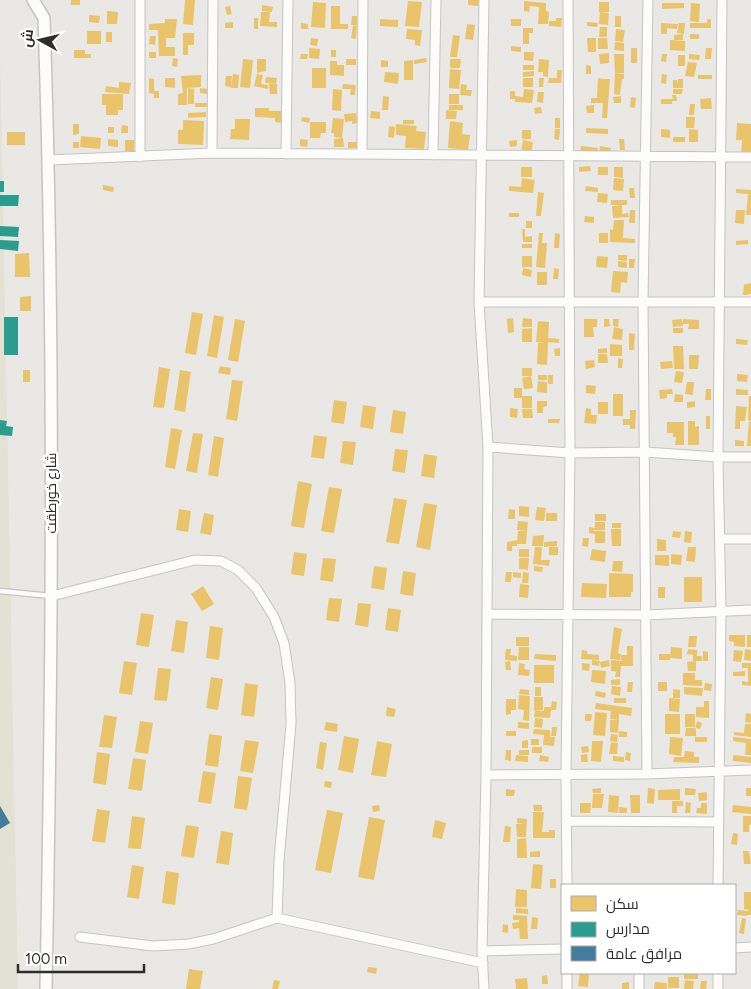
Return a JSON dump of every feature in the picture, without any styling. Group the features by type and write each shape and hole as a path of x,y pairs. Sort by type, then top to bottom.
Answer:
{"street":[{"name":"شارع خورطقت","path":"34,0 44,18 49,160 52,596 46,989"},
{"path":"140,0 140,157"},
{"path":"212,153 213,0"},
{"path":"286,154 288,0"},
{"path":"362,154 363,0"},
{"path":"433,155 436,0"},
{"path":"484,0 479,302 488,447 488,614 482,952 484,989"},
{"path":"567,884 566,775 570,453 568,0"},
{"path":"647,774 643,302 648,0"},
{"path":"718,884 721,539 718,457 722,0"},
{"path":"49,160 212,153 751,157"},
{"path":"479,302 751,302"},
{"path":"488,447 570,453 645,452 718,457 751,457"},
{"path":"721,539 751,539"},
{"path":"52,596 195,560 221,561 238,570 256,588 274,617 284,644 290,683 291,724 279,860 277,918"},
{"path":"488,614 646,615 751,610"},
{"path":"486,775 647,774 751,770"},
{"path":"566,821 719,822"},
{"path":"80,937 153,946 189,944 213,939 277,918 483,963"},
{"path":"736,948 751,947"},
{"path":"482,952 561,949"},
{"path":"566,974 567,989"},
{"path":"639,974 639,989"},
{"path":"718,974 718,989"}],"lane":[{"path":"0,591 52,596"}],"shaded area":[{"path":"0,54 18,989 0,989"}],"building: سكن":[{"path":"71,0 80,0 80,5 71,5"},
{"path":"185,0 195,0 193,25 183,24"},
{"path":"468,0 479,0 478,6 468,5"},
{"path":"408,1 422,2 419,27 405,26"},
{"path":"524,1 546,3 546,11 549,12 548,24 538,24 539,7 530,6 529,12 524,11"},
{"path":"313,2 326,3 325,28 311,27"},
{"path":"599,2 609,2 609,12 599,12"},
{"path":"662,3 684,3 684,8 662,9"},
{"path":"691,3 700,4 699,22 690,21"},
{"path":"262,5 273,7 272,12 262,11"},
{"path":"230,6 232,14 227,15 225,7"},
{"path":"331,6 340,6 340,24 348,24 348,29 331,29"},
{"path":"107,11 118,12 117,24 107,24"},
{"path":"261,12 270,12 269,22 277,22 277,27 260,26"},
{"path":"600,12 609,13 608,25 599,24"},
{"path":"89,15 100,16 99,23 89,22"},
{"path":"352,16 357,16 357,25 351,25"},
{"path":"615,16 621,16 621,27 615,27"},
{"path":"254,18 258,18 258,29 254,29"},
{"path":"556,18 562,18 561,27 549,26 549,21 556,21"},
{"path":"165,19 177,19 175,38 166,38 166,47 175,47 175,56 159,56 158,30 149,30 149,24 165,23"},
{"path":"380,19 398,20 398,27 380,26"},
{"path":"511,19 521,19 521,26 511,26"},
{"path":"707,19 711,19 711,28 690,28 690,23 707,23"},
{"path":"233,22 233,28 225,28 225,23"},
{"path":"587,22 598,23 597,27 587,26"},
{"path":"301,23 308,24 308,29 301,29"},
{"path":"661,23 678,24 677,29 667,28 667,34 661,34"},
{"path":"679,23 685,23 684,34 677,33"},
{"path":"467,24 475,25 473,40 465,39"},
{"path":"353,25 357,26 356,39 351,38"},
{"path":"600,27 607,27 607,37 599,37"},
{"path":"523,28 533,28 533,33 529,33 529,44 523,44"},
{"path":"407,29 422,30 420,46 415,45 415,40 406,39"},
{"path":"616,29 625,30 623,42 615,41"},
{"path":"87,31 101,31 101,44 87,44"},
{"path":"106,32 112,32 112,42 106,42"},
{"path":"183,33 194,33 194,45 188,45 188,55 183,55"},
{"path":"683,34 683,40 674,40 674,35"},
{"path":"690,34 699,34 699,39 690,39"},
{"path":"453,35 460,36 457,57 450,57"},
{"path":"150,36 156,36 155,45 149,44"},
{"path":"311,38 318,39 317,46 310,45"},
{"path":"587,38 596,38 596,52 588,52"},
{"path":"598,38 607,38 608,49 598,49"},
{"path":"670,40 685,41 685,51 670,50"},
{"path":"615,42 624,43 624,51 614,50"},
{"path":"511,46 521,47 521,52 511,51"},
{"path":"309,48 320,49 319,59 309,58"},
{"path":"631,48 637,48 637,63 631,63"},
{"path":"706,48 712,48 711,59 705,59"},
{"path":"74,50 85,50 85,54 91,54 91,58 74,58"},
{"path":"331,50 336,50 336,57 331,57"},
{"path":"149,52 156,52 156,58 149,58"},
{"path":"524,52 534,52 533,61 524,60"},
{"path":"609,53 609,63 600,64 599,54"},
{"path":"301,54 308,54 307,59 300,59"},
{"path":"614,54 624,54 624,73 615,73"},
{"path":"662,54 667,54 666,62 661,61"},
{"path":"689,54 700,55 699,60 689,59"},
{"path":"678,55 685,55 685,66 678,66"},
{"path":"173,58 178,59 177,67 172,66"},
{"path":"426,58 427,62 414,64 414,60"},
{"path":"243,59 253,60 250,88 240,87"},
{"path":"257,59 266,59 266,71 257,73"},
{"path":"346,59 356,59 356,65 346,65"},
{"path":"450,59 461,59 460,68 450,68"},
{"path":"539,59 549,60 548,77 543,76 543,72 538,72"},
{"path":"381,60 388,61 388,67 381,67"},
{"path":"413,60 413,80 404,80 404,61"},
{"path":"330,61 337,61 337,65 344,65 344,76 330,75"},
{"path":"688,62 697,63 694,77 685,76"},
{"path":"523,65 534,65 534,70 523,70"},
{"path":"586,65 591,66 591,74 586,74"},
{"path":"312,68 326,68 326,88 312,88"},
{"path":"450,69 461,70 459,89 449,88"},
{"path":"557,70 562,70 561,83 548,83 549,78 557,78"},
{"path":"534,71 534,76 523,77 523,72"},
{"path":"385,72 399,73 398,84 384,82"},
{"path":"615,73 624,74 620,95 614,94"},
{"path":"233,74 239,75 238,88 231,88"},
{"path":"257,74 263,75 261,84 268,85 268,89 254,86"},
{"path":"662,74 667,75 666,84 661,83"},
{"path":"201,75 201,87 187,88 187,105 178,105 178,94 183,93 181,76"},
{"path":"698,75 712,75 712,79 698,79"},
{"path":"226,76 232,76 231,87 225,86"},
{"path":"266,77 277,78 276,84 265,83"},
{"path":"149,78 154,79 154,91 159,91 159,98 154,98 154,94 149,93"},
{"path":"165,78 175,78 175,88 165,87"},
{"path":"523,78 533,78 533,87 523,87"},
{"path":"539,78 544,78 543,87 539,87"},
{"path":"598,78 610,79 607,118 602,118 603,103 591,103 591,98 597,98"},
{"path":"678,79 683,79 683,88 673,88 673,80 677,80 677,85"},
{"path":"119,82 131,83 129,94 105,92 106,86 119,88"},
{"path":"269,84 277,84 277,94 270,94"},
{"path":"343,84 356,85 355,95 350,95 351,89 342,89"},
{"path":"461,84 467,85 466,90 472,90 471,96 460,95"},
{"path":"188,88 194,89 194,104 188,104"},
{"path":"200,88 208,89 207,94 200,93"},
{"path":"333,89 342,90 341,111 332,110"},
{"path":"524,89 534,90 532,103 515,102 515,99 510,99 510,91 515,91 515,96 523,97"},
{"path":"673,89 683,89 682,94 673,94"},
{"path":"538,92 544,92 543,103 537,102"},
{"path":"102,94 123,94 123,110 118,110 118,115 106,115 106,105 102,105"},
{"path":"449,94 459,94 459,104 449,104"},
{"path":"672,95 676,95 677,101 672,101 672,104 661,104 661,99 673,99"},
{"path":"383,96 389,97 388,110 382,110"},
{"path":"621,96 621,103 614,103 613,97"},
{"path":"631,97 636,98 635,108 630,107"},
{"path":"711,98 712,109 701,109 700,99"},
{"path":"195,103 207,103 207,107 195,107"},
{"path":"690,104 695,104 694,115 689,115"},
{"path":"449,105 463,105 463,110 449,110"},
{"path":"594,105 594,113 587,113 586,106"},
{"path":"541,107 542,113 535,114 534,108"},
{"path":"255,108 269,108 269,111 282,111 282,123 275,122 275,118 255,117"},
{"path":"446,110 457,111 456,119 446,119"},
{"path":"371,111 380,112 380,119 370,118"},
{"path":"206,112 206,117 188,118 188,113"},
{"path":"356,113 358,123 352,124 352,121 345,122 344,114"},
{"path":"302,117 310,118 309,123 301,121"},
{"path":"686,117 695,117 694,128 686,128"},
{"path":"333,118 344,119 342,138 334,137 334,133 331,133"},
{"path":"555,118 560,118 560,128 555,128"},
{"path":"235,119 250,119 249,140 230,139 231,129 235,129"},
{"path":"183,120 204,121 203,145 178,144 178,130 183,130"},
{"path":"403,120 414,120 414,124 403,124"},
{"path":"450,121 463,123 462,134 470,135 468,150 448,148"},
{"path":"310,122 326,122 326,133 321,133 320,138 310,138"},
{"path":"737,123 751,124 751,156 741,155 742,140 736,140"},
{"path":"73,124 79,124 79,134 73,135"},
{"path":"396,124 417,126 416,131 426,132 424,149 405,148 406,136 396,135"},
{"path":"122,125 128,126 128,133 121,133"},
{"path":"389,126 395,127 394,138 388,137"},
{"path":"108,127 114,127 114,133 108,133"},
{"path":"586,128 608,129 608,134 586,133"},
{"path":"555,129 560,129 559,140 554,139"},
{"path":"661,129 670,130 670,138 661,137"},
{"path":"689,129 698,130 698,142 689,142"},
{"path":"522,130 531,130 531,139 522,139"},
{"path":"7,132 25,132 25,145 7,145"},
{"path":"81,136 101,138 100,149 80,147"},
{"path":"673,137 685,137 685,142 673,142"},
{"path":"343,138 344,147 334,147 334,139"},
{"path":"108,139 118,140 118,147 108,146"},
{"path":"300,139 308,140 307,147 300,146"},
{"path":"619,139 624,139 625,150 620,150"},
{"path":"125,140 134,140 134,152 125,151"},
{"path":"517,140 517,146 510,147 509,141"},
{"path":"523,140 533,142 531,154 521,152"},
{"path":"73,142 79,142 79,148 73,148"},
{"path":"348,142 357,142 357,148 348,148"},
{"path":"581,146 598,148 598,155 580,153"},
{"path":"600,146 611,148 610,155 599,153"},
{"path":"590,166 591,171 579,172 579,167"},
{"path":"521,167 532,167 532,177 521,177"},
{"path":"598,167 608,167 608,175 598,175"},
{"path":"614,167 623,167 623,178 614,177"},
{"path":"522,178 535,180 533,193 509,191 509,186 521,187"},
{"path":"614,178 624,179 623,191 613,190"},
{"path":"103,185 114,187 113,192 103,190"},
{"path":"586,186 598,188 598,192 585,191"},
{"path":"629,188 634,188 635,198 630,198"},
{"path":"736,189 751,190 751,215 746,215 748,194 736,193"},
{"path":"538,192 544,193 541,216 536,216"},
{"path":"598,193 608,194 607,203 597,202"},
{"path":"611,200 627,200 627,205 611,205"},
{"path":"622,205 622,214 628,213 629,217 613,218 612,206"},
{"path":"630,210 635,210 635,223 629,223"},
{"path":"736,210 745,210 744,224 735,223"},
{"path":"509,213 519,213 519,217 509,217"},
{"path":"585,216 594,217 594,223 584,222"},
{"path":"614,220 624,220 623,238 635,239 635,243 610,242 610,229 613,230"},
{"path":"526,221 532,221 532,228 526,228"},
{"path":"522,229 525,229 525,237 532,236 532,242 523,242"},
{"path":"539,233 543,233 542,243 547,243 545,268 536,267"},
{"path":"555,233 560,234 559,248 554,248"},
{"path":"599,233 608,233 608,243 599,243"},
{"path":"748,240 748,244 736,245 736,241"},
{"path":"522,244 532,244 532,248 522,248"},
{"path":"29,253 30,277 15,277 15,254"},
{"path":"618,255 627,255 627,261 618,260"},
{"path":"522,256 532,256 532,267 522,267"},
{"path":"597,256 608,257 607,268 596,267"},
{"path":"629,259 635,259 634,268 629,268"},
{"path":"618,261 627,262 627,268 618,267"},
{"path":"523,268 532,270 531,277 522,275"},
{"path":"554,268 559,269 558,279 553,279"},
{"path":"613,271 628,272 627,283 621,282 620,293 611,292"},
{"path":"537,272 547,272 547,285 537,285"},
{"path":"751,283 751,294 743,295 744,284"},
{"path":"31,296 31,311 20,311 20,297"},
{"path":"192,312 203,314 196,355 185,353"},
{"path":"214,315 224,317 217,358 207,356"},
{"path":"513,318 514,332 508,333 507,319"},
{"path":"523,318 532,319 532,327 522,327"},
{"path":"235,319 245,321 238,362 228,360"},
{"path":"584,319 597,319 597,327 593,327 594,337 584,337"},
{"path":"604,319 609,319 610,326 604,327"},
{"path":"613,319 619,319 618,327 613,326"},
{"path":"682,319 683,326 673,327 672,320"},
{"path":"683,319 699,320 699,329 688,329 689,324 683,324"},
{"path":"538,321 549,322 547,365 537,364 538,343 545,343 536,342"},
{"path":"614,327 623,329 622,340 612,339"},
{"path":"532,328 532,342 522,342 522,329"},
{"path":"673,328 683,328 683,333 673,333"},
{"path":"629,333 635,334 634,350 629,350"},
{"path":"548,338 559,339 559,343 548,342"},
{"path":"736,339 748,340 747,345 736,344"},
{"path":"610,344 622,345 622,356 610,356"},
{"path":"673,346 683,346 684,369 674,369"},
{"path":"560,348 560,356 555,356 554,349"},
{"path":"607,348 607,353 598,353 598,349"},
{"path":"598,354 607,354 608,363 598,363"},
{"path":"689,355 699,355 698,369 689,369"},
{"path":"618,358 623,359 622,368 618,368"},
{"path":"594,360 595,367 586,369 585,361"},
{"path":"672,361 673,368 661,369 660,362"},
{"path":"220,366 231,368 230,375 218,373"},
{"path":"159,367 170,369 164,408 153,407"},
{"path":"522,368 532,368 532,376 522,376"},
{"path":"23,370 30,370 30,382 23,382"},
{"path":"180,370 191,372 185,412 174,410"},
{"path":"676,371 684,372 682,383 674,382"},
{"path":"737,374 748,375 747,382 737,381"},
{"path":"538,375 547,375 547,380 538,380"},
{"path":"548,375 553,375 553,384 548,384"},
{"path":"531,376 533,388 524,389 522,378"},
{"path":"232,380 243,381 237,421 226,419"},
{"path":"538,381 547,382 547,393 537,392"},
{"path":"687,382 694,382 693,395 685,394"},
{"path":"586,385 596,386 595,394 586,393"},
{"path":"514,388 522,388 522,396 532,396 532,408 522,408 522,398 514,398"},
{"path":"672,389 673,394 667,394 667,398 660,399 659,390"},
{"path":"706,389 711,389 711,400 705,400"},
{"path":"736,389 748,390 748,395 736,395"},
{"path":"613,394 623,394 623,416 613,416"},
{"path":"675,394 683,395 683,402 674,402"},
{"path":"749,396 751,396 751,421 748,420"},
{"path":"334,400 347,402 344,424 331,422"},
{"path":"537,401 547,401 547,406 543,407 543,413 537,413"},
{"path":"695,401 695,407 687,408 687,402"},
{"path":"598,402 608,402 608,414 598,414"},
{"path":"363,405 376,407 373,429 360,427"},
{"path":"736,406 747,407 745,421 740,421 740,429 735,429"},
{"path":"510,408 518,409 517,418 510,417"},
{"path":"586,408 591,409 591,415 597,415 596,424 584,423"},
{"path":"522,409 532,409 533,418 523,418"},
{"path":"393,410 406,412 403,434 390,432"},
{"path":"630,410 636,410 635,429 630,429 630,425 623,425 623,419 630,419"},
{"path":"706,416 710,416 710,429 706,429"},
{"path":"548,419 560,419 559,423 548,423"},
{"path":"688,421 695,421 695,427 699,426 699,445 688,445"},
{"path":"749,421 751,422 751,446 747,446"},
{"path":"667,422 684,422 684,445 675,445 676,437 673,437 673,433 667,433"},
{"path":"171,428 182,430 175,469 165,467"},
{"path":"193,433 203,434 197,473 186,471"},
{"path":"314,435 327,437 324,459 311,457"},
{"path":"214,436 224,438 218,477 208,475"},
{"path":"735,440 744,441 744,446 735,446"},
{"path":"343,441 356,442 353,465 340,463"},
{"path":"395,449 408,450 405,473 392,471"},
{"path":"424,454 437,456 434,478 421,476"},
{"path":"298,481 312,484 304,528 291,526"},
{"path":"329,487 342,489 334,533 321,531"},
{"path":"394,498 407,500 399,544 386,542"},
{"path":"424,503 437,505 430,550 416,547"},
{"path":"519,506 529,507 529,517 519,516"},
{"path":"537,507 546,508 544,521 535,520"},
{"path":"179,509 191,511 188,532 176,530"},
{"path":"509,509 515,510 515,519 508,519"},
{"path":"204,513 214,515 211,535 200,533"},
{"path":"546,513 557,513 557,521 546,521"},
{"path":"595,514 606,514 606,521 595,521"},
{"path":"518,521 528,522 527,531 517,530"},
{"path":"595,522 605,522 605,530 594,531 605,531 605,543 595,543 595,534 589,533 589,527 595,528"},
{"path":"612,523 621,523 621,528 612,528"},
{"path":"611,529 621,529 621,546 612,546"},
{"path":"518,531 527,531 526,544 517,544"},
{"path":"673,531 681,532 680,538 672,537"},
{"path":"685,531 692,532 691,543 684,542"},
{"path":"544,535 543,546 532,546 533,536"},
{"path":"583,538 589,538 588,547 582,546"},
{"path":"657,539 666,540 666,551 657,551"},
{"path":"517,540 517,546 512,546 512,551 507,551 507,542"},
{"path":"557,541 557,546 544,547 544,542"},
{"path":"535,547 542,547 541,560 550,560 549,566 533,564"},
{"path":"549,547 558,547 558,555 549,555"},
{"path":"688,547 696,547 695,562 686,561"},
{"path":"519,549 529,549 529,557 519,557"},
{"path":"592,549 606,551 605,562 590,560"},
{"path":"294,552 307,554 304,576 291,574"},
{"path":"671,554 682,555 681,565 671,564"},
{"path":"655,555 669,555 669,566 655,565"},
{"path":"323,558 336,559 333,582 320,580"},
{"path":"519,558 529,558 528,570 519,569"},
{"path":"613,561 623,561 622,572 612,571"},
{"path":"374,566 387,568 384,590 371,588"},
{"path":"534,566 543,567 542,572 534,571"},
{"path":"403,571 416,573 413,596 400,594"},
{"path":"506,572 512,572 511,582 505,582"},
{"path":"513,572 521,573 521,578 513,577"},
{"path":"523,572 529,573 528,583 522,583"},
{"path":"609,573 633,574 633,592 631,592 631,597 609,597"},
{"path":"684,577 702,577 702,602 684,602"},
{"path":"582,583 607,584 606,598 581,597"},
{"path":"520,584 529,585 528,598 519,597"},
{"path":"203,586 214,604 202,611 191,594"},
{"path":"658,587 665,587 665,598 658,598"},
{"path":"329,598 342,599 339,622 326,620"},
{"path":"358,603 371,604 368,627 355,625"},
{"path":"388,608 401,610 398,632 385,630"},
{"path":"141,613 154,615 149,647 136,645"},
{"path":"176,620 188,622 184,653 171,651"},
{"path":"210,626 223,628 219,660 206,658"},
{"path":"614,627 622,629 618,653 621,654 620,660 610,659"},
{"path":"729,635 745,635 745,647 734,646 734,642 729,641"},
{"path":"747,635 751,635 751,647 747,647"},
{"path":"689,636 697,636 696,647 688,647"},
{"path":"516,637 529,637 529,646 516,646"},
{"path":"627,646 633,646 633,666 621,666 620,677 615,677 616,672 618,672 611,671 611,660 623,661 621,660 621,655 627,655"},
{"path":"519,647 529,647 529,660 518,660"},
{"path":"671,647 682,648 682,659 670,658"},
{"path":"506,649 511,649 510,655 517,656 517,661 505,660"},
{"path":"688,649 697,650 697,656 702,656 702,661 693,661 693,655 687,654"},
{"path":"745,649 751,650 751,661 744,660"},
{"path":"582,650 587,651 587,654 599,655 599,660 581,659"},
{"path":"734,650 743,651 741,662 733,661"},
{"path":"703,651 708,652 708,661 703,661"},
{"path":"535,654 556,655 556,661 534,659"},
{"path":"659,654 670,654 670,660 659,660"},
{"path":"592,660 600,661 599,666 592,665"},
{"path":"609,660 610,666 601,668 600,662"},
{"path":"124,661 137,663 132,695 119,693"},
{"path":"510,661 511,670 506,670 505,662"},
{"path":"696,661 696,671 688,671 687,662"},
{"path":"519,663 525,664 524,669 530,670 529,676 518,675"},
{"path":"582,663 590,664 589,671 582,670"},
{"path":"742,663 751,663 751,686 742,685 742,681 748,682 748,668 742,668"},
{"path":"534,665 554,665 554,683 534,683"},
{"path":"158,668 171,669 167,701 154,700"},
{"path":"592,670 606,671 605,684 591,682"},
{"path":"745,671 745,676 733,676 733,672"},
{"path":"683,673 695,673 695,680 702,680 702,686 683,685"},
{"path":"211,677 223,679 218,710 206,708"},
{"path":"620,679 620,685 611,685 611,680"},
{"path":"628,682 633,682 632,692 627,692"},
{"path":"658,682 667,682 667,691 658,691"},
{"path":"245,683 258,685 254,717 241,715"},
{"path":"705,683 712,684 711,691 704,690"},
{"path":"612,686 621,687 620,696 611,694"},
{"path":"535,687 541,687 541,696 535,696"},
{"path":"684,687 703,688 702,696 684,694"},
{"path":"520,689 529,690 529,695 519,694"},
{"path":"673,689 680,690 680,698 673,698"},
{"path":"596,691 606,693 605,698 595,696"},
{"path":"519,695 530,696 529,721 523,720 524,710 518,709"},
{"path":"534,697 543,697 543,710 534,710"},
{"path":"614,698 626,698 626,703 614,703"},
{"path":"669,698 680,699 679,712 669,711"},
{"path":"506,699 516,699 516,710 511,710 511,714 506,715"},
{"path":"552,701 557,702 556,710 551,710 550,718 534,717 535,710 544,711 544,707 551,707"},
{"path":"704,701 709,701 709,718 696,717 696,707 704,707"},
{"path":"596,703 632,708 631,716 619,714 619,720 610,719 611,711 595,709"},
{"path":"387,707 396,709 394,717 386,716"},
{"path":"595,712 607,713 605,736 593,735"},
{"path":"746,713 751,714 751,723 745,722"},
{"path":"585,714 592,714 591,721 585,721"},
{"path":"665,714 680,714 680,734 665,734"},
{"path":"685,714 695,714 695,727 685,727"},
{"path":"104,715 117,717 112,748 99,747"},
{"path":"535,718 543,719 542,728 534,727"},
{"path":"610,720 619,720 618,733 610,732"},
{"path":"140,721 153,723 148,754 135,752"},
{"path":"697,721 702,723 700,729 696,728 696,736 685,736 686,728 695,728 695,730"},
{"path":"326,722 338,724 337,732 324,730"},
{"path":"518,722 529,723 529,729 518,728"},
{"path":"745,724 751,724 751,737 734,735 734,732 744,733"},
{"path":"552,727 557,727 556,736 551,736"},
{"path":"534,729 550,730 550,737 555,737 554,746 543,745 544,735 533,734"},
{"path":"506,731 516,731 516,736 506,736"},
{"path":"619,731 627,732 627,737 619,737"},
{"path":"209,734 222,736 218,767 205,765"},
{"path":"611,734 618,735 617,742 610,741"},
{"path":"344,736 359,739 353,773 338,770"},
{"path":"670,737 683,738 681,756 669,754"},
{"path":"695,737 707,737 707,742 695,742"},
{"path":"733,737 751,739 751,755 745,755 746,743 733,741"},
{"path":"531,739 539,739 539,745 531,745"},
{"path":"245,740 259,742 253,773 240,771"},
{"path":"528,740 528,748 522,748 522,741"},
{"path":"377,741 392,744 386,777 371,775"},
{"path":"592,741 603,741 601,762 591,761"},
{"path":"320,742 327,743 323,770 316,768"},
{"path":"611,742 618,743 617,754 609,754"},
{"path":"588,746 589,752 582,753 581,747"},
{"path":"532,747 542,747 542,753 532,753"},
{"path":"506,750 511,750 511,761 505,760"},
{"path":"519,750 529,750 529,755 519,755"},
{"path":"685,751 694,752 694,757 699,757 699,763 673,762 674,757 684,757"},
{"path":"97,752 110,754 106,785 93,783"},
{"path":"626,752 631,753 630,761 625,760"},
{"path":"587,754 588,762 581,762 581,755"},
{"path":"516,755 528,756 528,762 515,761"},
{"path":"540,755 549,757 548,762 539,761"},
{"path":"733,755 751,757 751,763 733,761"},
{"path":"613,756 624,757 624,762 613,761"},
{"path":"133,758 146,760 142,791 128,789"},
{"path":"203,771 216,773 211,804 198,802"},
{"path":"238,776 252,778 247,810 234,808"},
{"path":"325,781 332,782 331,788 324,787"},
{"path":"601,788 601,793 593,793 592,789"},
{"path":"648,788 655,789 654,804 647,803"},
{"path":"685,788 696,789 695,795 685,795"},
{"path":"746,788 751,788 751,796 746,796"},
{"path":"506,789 515,790 514,796 506,796"},
{"path":"680,789 680,800 658,800 658,790"},
{"path":"707,792 707,800 699,801 698,793"},
{"path":"593,794 604,794 602,808 592,808"},
{"path":"609,795 619,796 618,813 608,812"},
{"path":"630,795 640,795 640,813 631,813"},
{"path":"672,801 683,801 683,806 677,806 677,813 672,813"},
{"path":"686,802 691,803 690,813 685,813"},
{"path":"580,803 591,803 590,813 580,813"},
{"path":"701,803 707,803 707,814 696,813 697,808 701,808"},
{"path":"379,805 380,811 373,812 372,806"},
{"path":"533,805 542,805 542,811 534,811"},
{"path":"733,805 751,807 751,814 732,812"},
{"path":"619,807 627,808 627,813 619,813"},
{"path":"97,809 110,811 105,843 92,841"},
{"path":"327,810 343,813 331,873 315,870"},
{"path":"533,812 544,812 542,832 555,830 555,838 533,838"},
{"path":"132,816 145,818 141,849 128,848"},
{"path":"743,816 751,816 749,832 743,832"},
{"path":"369,817 385,820 374,880 358,877"},
{"path":"517,818 527,819 526,837 517,837 516,824 526,824 517,823"},
{"path":"435,820 446,823 442,839 432,837"},
{"path":"186,825 199,827 194,858 181,856"},
{"path":"505,826 511,827 510,842 503,842"},
{"path":"221,831 233,833 229,865 216,863"},
{"path":"733,833 738,834 737,845 731,844"},
{"path":"526,838 527,858 517,858 517,839"},
{"path":"540,851 540,857 530,857 530,852"},
{"path":"743,851 749,851 751,864 744,864"},
{"path":"533,864 543,865 541,889 531,888"},
{"path":"132,865 144,867 139,899 127,897"},
{"path":"166,871 179,873 175,905 162,903"},
{"path":"550,879 556,879 556,888 550,888"},
{"path":"516,889 527,890 527,907 515,907"},
{"path":"744,892 751,892 751,915 747,916 737,915 738,910 749,910 744,909"},
{"path":"516,908 528,909 528,914 516,913"},
{"path":"513,915 527,916 528,939 520,939 519,928 513,929 512,923 519,922 519,920 513,920"},
{"path":"532,917 538,918 537,929 531,929"},
{"path":"742,918 746,919 744,934 739,933"},
{"path":"503,924 508,925 508,933 502,932"},
{"path":"368,967 377,968 376,974 367,972"},
{"path":"189,969 203,971 200,989 186,989"},
{"path":"580,974 589,974 588,987 578,986"},
{"path":"684,974 698,974 698,979 684,979"},
{"path":"547,975 548,984 542,984 542,976"},
{"path":"668,977 679,977 679,988 668,988"},
{"path":"527,978 528,989 516,989 515,979"},
{"path":"274,980 280,981 278,989 272,989"},
{"path":"685,980 694,981 693,989 684,989"},
{"path":"701,981 707,981 706,989 700,989"},
{"path":"629,982 629,989 622,989 622,983"},
{"path":"655,982 667,983 667,989 654,989"}],"building: مدارس":[{"path":"0,181 4,181 4,192 0,192"},
{"path":"0,195 19,195 18,206 0,206"},
{"path":"0,226 19,227 18,237 0,236"},
{"path":"0,240 19,241 18,251 0,249"},
{"path":"4,317 18,317 18,355 4,355"},
{"path":"0,420 7,421 6,426 13,427 12,436 0,435"}],"building: مرافق عامة":[{"path":"0,806 10,823 0,829"}]}
